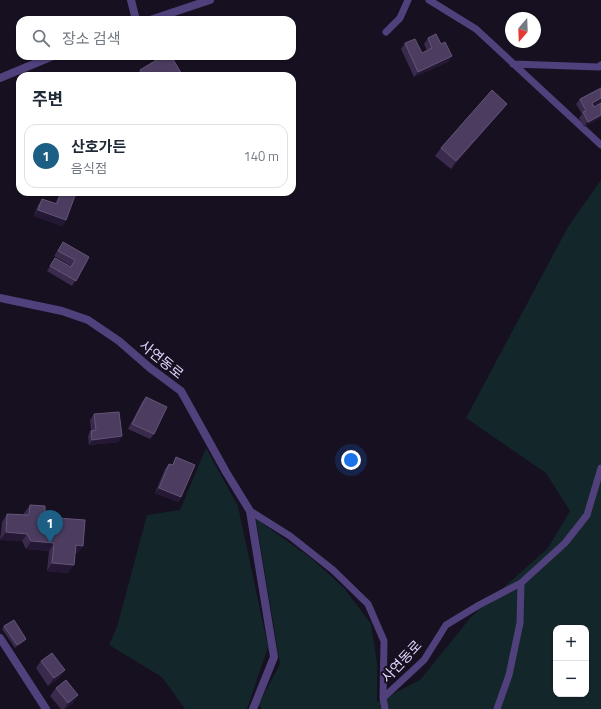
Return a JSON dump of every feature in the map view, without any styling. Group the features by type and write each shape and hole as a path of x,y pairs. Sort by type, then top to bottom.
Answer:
{"street":[{"path":"131,0 135,16"},
{"path":"162,16 210,0"},
{"path":"0,78 43,60"},
{"name":"사연동로","path":"0,298 62,311 88,320 120,341 150,368 181,391 226,472 250,511 274,657 253,709"},
{"path":"0,638 46,709"}],"lane":[{"path":"386,32 400,18 408,0"},
{"path":"429,0 476,29 601,145"},
{"path":"513,64 601,65"},
{"name":"사연동로","path":"383,698 424,660 446,625 479,605 521,583 565,543 587,514 601,468"},
{"name":"사연동로","path":"250,511 290,536 333,570 368,604 384,641 383,698"},
{"path":"497,709 509,675 520,623 521,583"},
{"path":"383,698 384,709"}],"green space":[{"path":"601,180 601,709 262,709 258,705 280,664 256,519 311,558 344,588 371,624 377,663 377,702 420,680 471,617 548,548 570,511 546,473 466,418 568,227"},
{"path":"206,448 238,506 268,647 247,709 185,709 162,677 109,645 117,627 147,515 180,510"}],"building":[{"path":"436,34 441,44 445,42 452,56 418,72 405,43 415,39 422,53 432,48 428,38"},
{"path":"156,60 173,60 181,72 141,72 140,70"},
{"path":"601,88 601,98 592,103 594,107 601,103 601,115 588,122 583,112 586,111 580,99"},
{"path":"492,90 507,104 456,161 441,148"},
{"path":"60,196 75,196 66,220 38,210 42,199 57,204"},
{"path":"63,242 89,257 76,281 50,266 55,258 71,267 75,260 58,251"},
{"path":"146,397 167,407 154,434 132,424"},
{"path":"119,412 122,436 92,440 91,431 96,430 94,414"},
{"path":"176,457 195,465 181,497 159,488 169,464 173,465"},
{"path":"30,505 45,506 45,517 85,520 83,546 76,545 74,565 52,563 54,543 31,541 27,534 6,532 7,514 29,515"},
{"path":"14,620 26,639 17,645 4,626"},
{"path":"52,653 65,670 54,678 41,661"},
{"path":"66,680 78,695 68,703 56,688"}],"place":[{"name":"산호가든","path":"50,543"}]}
